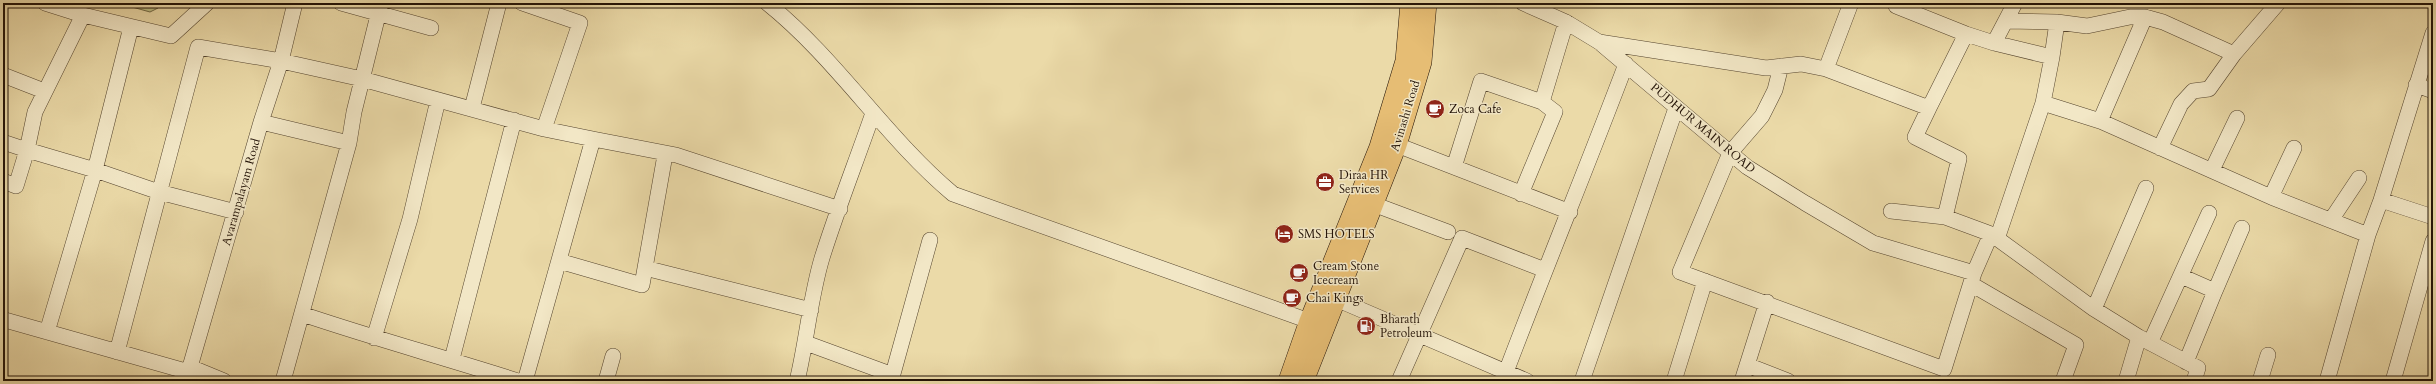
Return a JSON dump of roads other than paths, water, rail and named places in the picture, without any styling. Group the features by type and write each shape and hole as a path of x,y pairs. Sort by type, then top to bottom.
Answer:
{"main road":[{"name":"Avinashi Road","path":"1288,381 1309,321 1366,201 1380,166 1405,61 1410,3"},
{"name":"Avinashi Road","path":"1380,166 1397,145 1422,62 1427,3"},
{"name":"Avinashi Road","path":"1304,381 1336,299 1366,201"}],"street":[{"path":"45,3 83,16 171,36 207,3"},
{"name":"Avarampalayam Road","path":"189,374 261,122 281,61 295,3"},
{"path":"341,3 380,8 431,28"},
{"path":"472,108 499,3"},
{"path":"522,3 580,23 544,129"},
{"path":"767,3 819,52 923,169 953,194 1309,321"},
{"name":"PUDHUR MAIN ROAD","path":"1523,3 1566,22 1599,42 1652,85 1676,108 1747,167 1873,243 1972,279 2076,345 2063,381"},
{"path":"1826,69 1851,3"},
{"path":"2160,148 2181,104 2193,92 2209,89 2234,54 2278,3"},
{"path":"1994,43 2013,4"},
{"path":"1896,6 1966,34 1994,43 2052,57"},
{"path":"283,381 349,143 362,79 380,8"},
{"path":"3,181 16,186 27,150 35,112 44,91 83,16"},
{"path":"2006,21 2056,22 2086,26 2130,17 2145,17 2163,22 2234,54"},
{"path":"2100,121 2145,17"},
{"path":"1542,102 1566,22"},
{"path":"1781,66 1775,90 1762,116 1730,153 1680,272 1767,302 1944,369 1972,279 1994,237 2043,103 2052,57 2056,22"},
{"path":"47,332 95,170 131,27"},
{"path":"2327,381 2368,235 2381,200 2433,33"},
{"path":"1945,217 1959,159 1915,137 1966,34"},
{"path":"1599,42 1766,68 1801,64 1826,69 1929,108"},
{"path":"117,352 198,47 281,61 362,79 544,129 676,155 840,209"},
{"path":"1506,372 1545,270 1570,212 1626,64"},
{"path":"3,75 44,91"},
{"path":"1454,166 1481,81 1542,102 1555,112 1522,194"},
{"path":"2416,85 2433,91"},
{"path":"374,338 410,219 438,100"},
{"path":"2043,103 2100,121 2271,197 2368,235"},
{"path":"1582,381 1676,108"},
{"path":"797,381 806,343 810,310 822,259 873,114"},
{"path":"2212,170 2237,118"},
{"path":"452,360 514,120"},
{"path":"261,122 349,143"},
{"path":"524,381 593,139"},
{"path":"3,142 95,170 160,192 236,212"},
{"path":"1397,145 1570,212"},
{"path":"2271,197 2294,148"},
{"path":"559,261 642,286 665,154"},
{"path":"2331,220 2359,178"},
{"path":"2094,309 2146,188"},
{"path":"2381,200 2433,217"},
{"path":"1366,201 1448,232"},
{"path":"1891,211 1945,217 1994,237 2094,309 2145,340 2198,368 2194,381"},
{"path":"2126,381 2145,340 2181,276 2209,213"},
{"path":"2186,362 2242,228"},
{"path":"1400,381 1462,238 1545,270"},
{"path":"806,343 892,378 930,240"},
{"path":"2393,381 2433,241"},
{"path":"645,268 810,310"},
{"path":"2181,276 2216,291"},
{"path":"1674,381 1705,281"},
{"path":"1336,299 1527,381"},
{"path":"1742,381 1767,302"},
{"path":"302,314 374,338 452,360 518,381"},
{"path":"5,320 189,374 224,381"},
{"path":"2260,381 2268,355"},
{"path":"606,381 613,356"},
{"path":"1747,365 1788,381"}],"place":[{"name":"Zoca Cafe","path":"1435,109"},
{"name":"Diraa HR Services","path":"1325,182"},
{"name":"SMS HOTELS","path":"1284,234"},
{"name":"Cream Stone Icecream","path":"1299,273"},
{"name":"Chai Kings","path":"1292,298"},
{"name":"Bharath Petroleum","path":"1366,326"}]}
